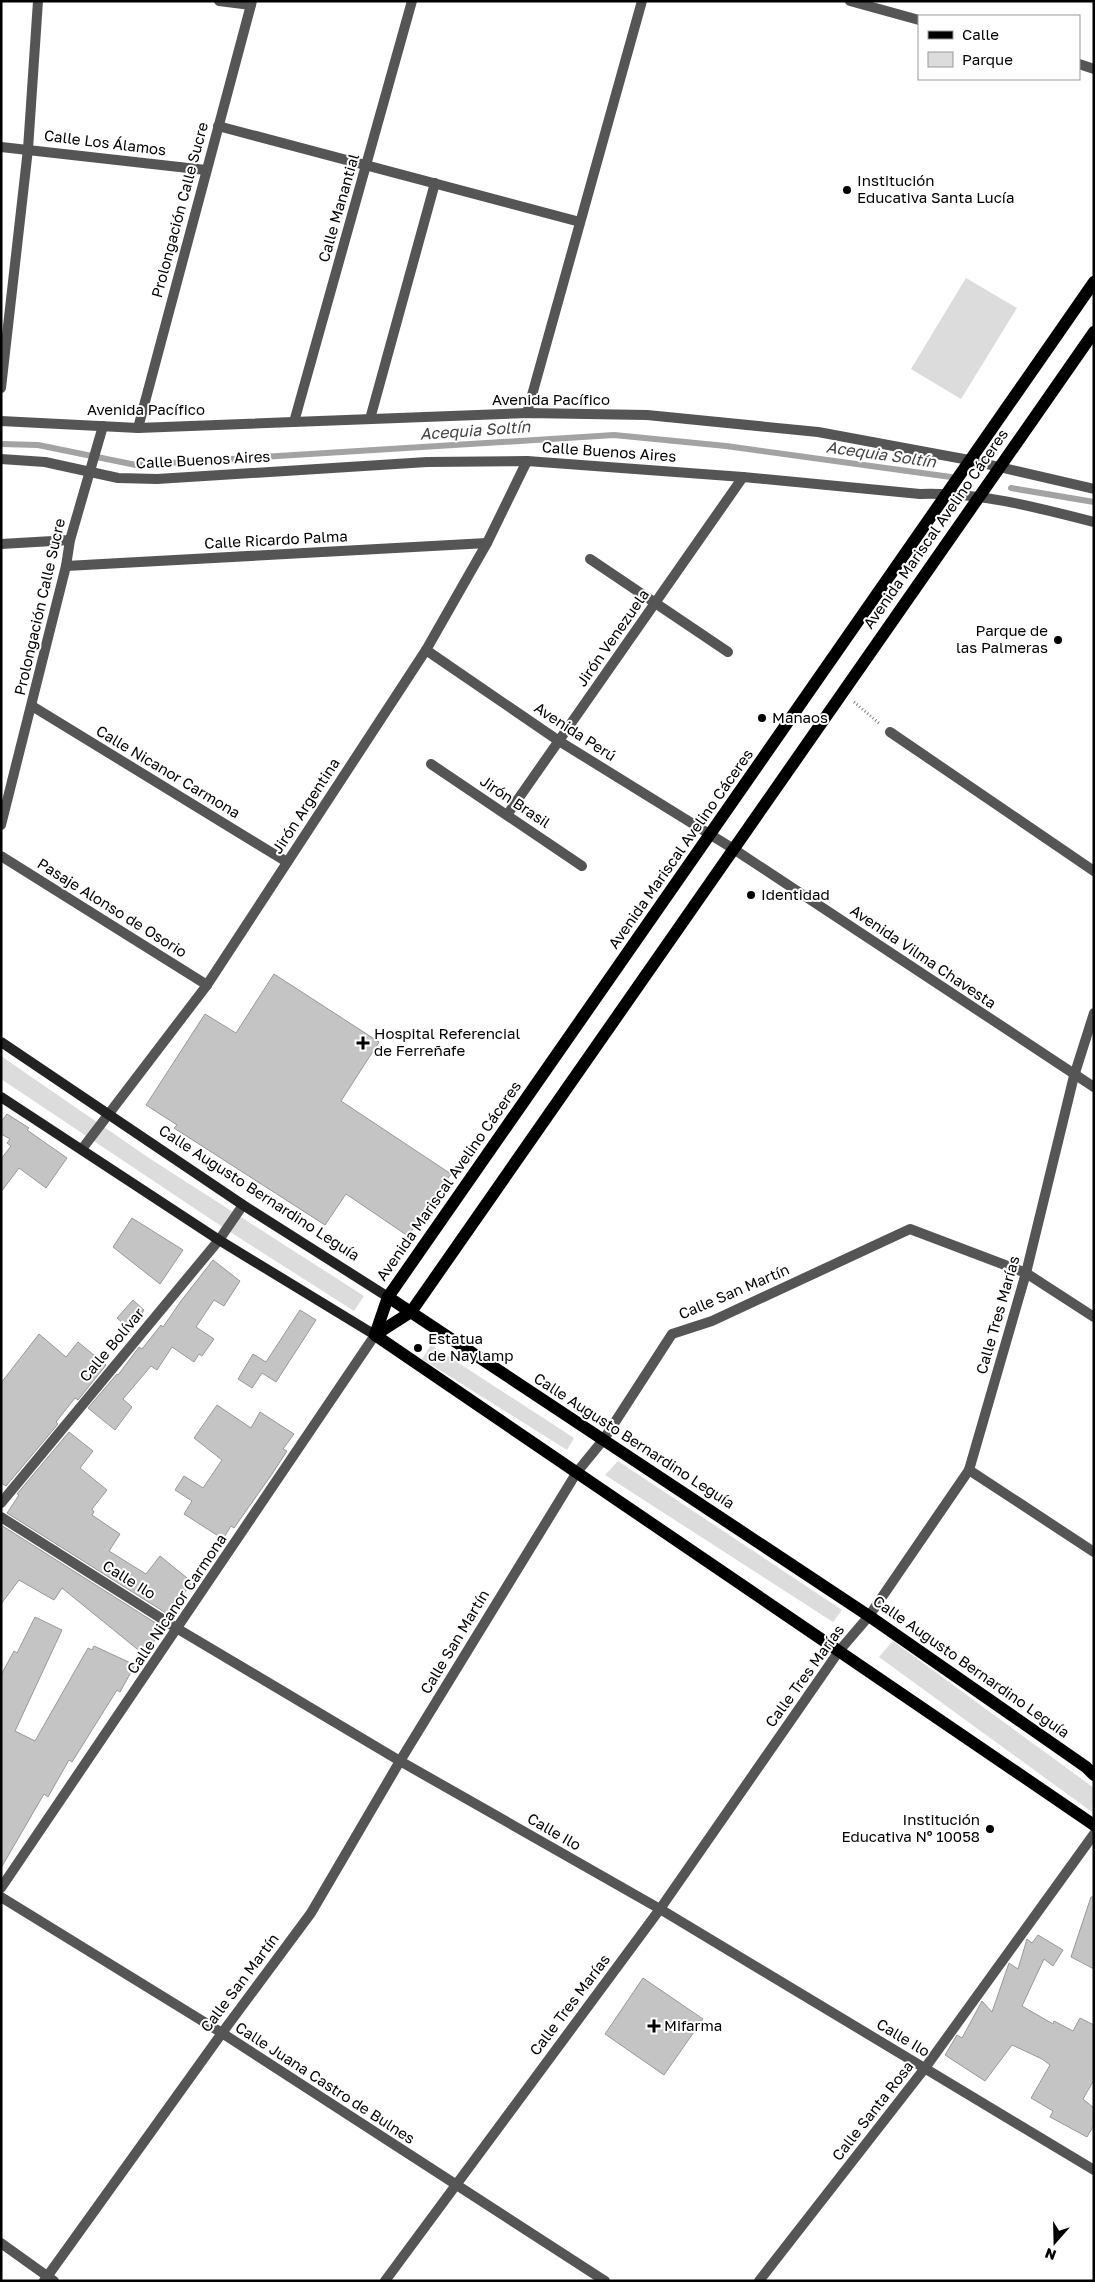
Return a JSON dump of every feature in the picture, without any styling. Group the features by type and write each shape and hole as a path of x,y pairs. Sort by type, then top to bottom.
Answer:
{"main road":[{"name":"Avenida Mariscal Avelino Cáceres","path":"375,1335 388,1297 934,515 946,493 1094,282"},
{"name":"Avenida Mariscal Avelino Cáceres","path":"375,1335 411,1312 732,848 1094,332"},
{"name":"Calle Augusto Bernardino Leguía","path":"1,1042 243,1205 411,1312 869,1616 1086,1767 1094,1775"},
{"path":"1,1096 219,1240 375,1335 1094,1825"}],"street":[{"path":"1,388 28,149 38,1"},
{"path":"219,1 252,3"},
{"name":"Calle Manantial","path":"294,422 412,1"},
{"path":"527,413 642,1"},
{"path":"850,1 918,20"},
{"name":"Prolongación Calle Sucre","path":"138,428 252,3"},
{"path":"1080,64 1094,69"},
{"path":"218,126 580,222"},
{"name":"Calle Los Álamos","path":"1,147 206,170"},
{"path":"370,419 435,184"},
{"name":"Avenida Pacífico","path":"1,421 138,428 527,413 647,415 808,431 999,466 1094,489"},
{"name":"Prolongación Calle Sucre","path":"1,825 66,566 70,540 103,426"},
{"name":"Calle Buenos Aires","path":"1,459 91,468 118,478 157,479 427,462 527,461 743,477 920,494 946,493 978,496 1034,506 1094,522"},
{"name":"Jirón Argentina","path":"82,1149 207,985 426,650 487,543 527,461"},
{"name":"Jirón Venezuela","path":"507,815 743,477"},
{"path":"1,544 70,540"},
{"name":"Calle Ricardo Palma","path":"66,566 487,543"},
{"path":"590,559 728,652"},
{"name":"Avenida Perú","path":"426,650 559,741 710,836"},
{"name":"Calle Nicanor Carmona","path":"32,706 287,862"},
{"path":"890,732 1094,871"},
{"name":"Jirón Brasil","path":"431,764 582,866"},
{"name":"Avenida Vilma Chavesta","path":"710,836 732,848 1074,1076 1094,1087"},
{"name":"Pasaje Alonso de Osorio","path":"1,856 207,985"},
{"name":"Calle Tres Marías","path":"385,2281 454,2185 660,1909 839,1651 869,1616 969,1470 1026,1273 1074,1076 1094,1014"},
{"name":"Calle Bolívar","path":"1,1503 219,1240 243,1205"},
{"name":"Calle San Martín","path":"48,2279 222,2032 311,1913 400,1761 577,1472 604,1439 672,1334 712,1321 910,1229 1026,1273 1094,1317"},
{"name":"Calle Nicanor Carmona","path":"1,1888 178,1629 375,1335"},
{"path":"969,1470 1094,1552"},
{"name":"Calle Ilo","path":"1,1517 178,1629 400,1761 660,1909 1094,2170"},
{"name":"Calle Santa Rosa","path":"759,2281 925,2068 1094,1834"},
{"name":"Calle Juana Castro de Bulnes","path":"1,1897 222,2032 454,2185 605,2281"},
{"path":"1,2243 48,2279"}],"path":[{"path":"842,692 890,732"}],"green space":[{"path":"966,278 1017,308 961,399 911,369"},
{"path":"1,1056 149,1158 364,1296 354,1311 224,1228 1,1079"},
{"path":"431,1345 574,1438 567,1450 422,1359"},
{"path":"618,1461 842,1610 833,1622 605,1475"},
{"path":"893,1641 1094,1788 1092,1812 879,1657"}],"building":[{"path":"274,974 379,1042 341,1101 451,1174 408,1236 346,1194 325,1225 174,1128 177,1125 146,1105 205,1014 236,1033"},
{"path":"7,1114 29,1128 27,1130 67,1158 46,1188 19,1168 1,1192 1,1159 11,1146 7,1143 10,1139 1,1134 1,1122"},
{"path":"132,1218 183,1250 160,1284 113,1247"},
{"path":"213,1260 240,1281 224,1306 214,1300 196,1327 214,1339 202,1356 199,1354 194,1362 172,1347 157,1370 151,1366 123,1399 132,1407 115,1430 88,1408 118,1375 139,1347 142,1349 161,1325 163,1327"},
{"path":"133,1300 144,1310 131,1330 117,1318"},
{"path":"300,1310 316,1320 276,1382 262,1373 252,1388 238,1379 253,1354 266,1362"},
{"path":"39,1334 66,1357 78,1342 106,1365 78,1400 75,1398 56,1422 58,1424 6,1486 1,1483 1,1383"},
{"path":"217,1405 251,1428 260,1412 294,1434 283,1449 287,1451 272,1474 234,1528 231,1526 223,1539 184,1514 192,1501 175,1490 184,1476 203,1488 222,1460 194,1438"},
{"path":"69,1432 93,1451 80,1468 107,1490 92,1509 94,1512 92,1515 120,1534 109,1551 146,1574 160,1556 192,1582 169,1615 7,1513 19,1495 17,1494"},
{"path":"1,1525 162,1627 163,1629 150,1647 146,1645 142,1653 62,1588 54,1600 19,1580 1,1604"},
{"path":"35,1617 62,1630 15,1731 35,1741 88,1648 92,1650 94,1646 135,1665 120,1692 117,1690 72,1762 69,1760 48,1797 44,1794 1,1868 1,1675 14,1651 17,1653"},
{"path":"1091,1897 1094,1897 1094,1969 1071,1957"},
{"path":"1038,1935 1063,1950 1053,1966 1044,1959 1022,2006 1053,2024 1054,2021 1073,2031 1080,2018 1094,2025 1094,2080 1083,2099 1094,2108 1094,2125 1087,2137 1050,2117 1053,2111 1031,2098 1050,2065 1042,2059 1012,2045 985,2081 945,2055 957,2035 962,2038 982,2001 992,2012 1009,1963 1018,1969 1027,1939 1032,1943"},
{"name":"Mifarma","path":"643,1978 703,2019 664,2075 605,2034"}],"waterway":[{"name":"Acequia Soltín","path":"1,444 38,445 136,465 614,435 726,446 951,477"},
{"name":"Acequia Soltín","path":"1011,488 1094,502"}],"place":[{"name":"Institución Educativa Santa Lucía","path":"847,190"},
{"name":"Parque de las Palmeras","path":"1058,640"},
{"name":"Manaos","path":"762,718"},
{"name":"Identidad","path":"751,895"},
{"name":"Hospital Referencial de Ferreñafe","path":"363,1043"},
{"name":"Estatua de Naylamp","path":"418,1348"},
{"name":"Institución Educativa Nº 10058","path":"990,1829"},
{"name":"Mifarma","path":"654,2026"}]}
